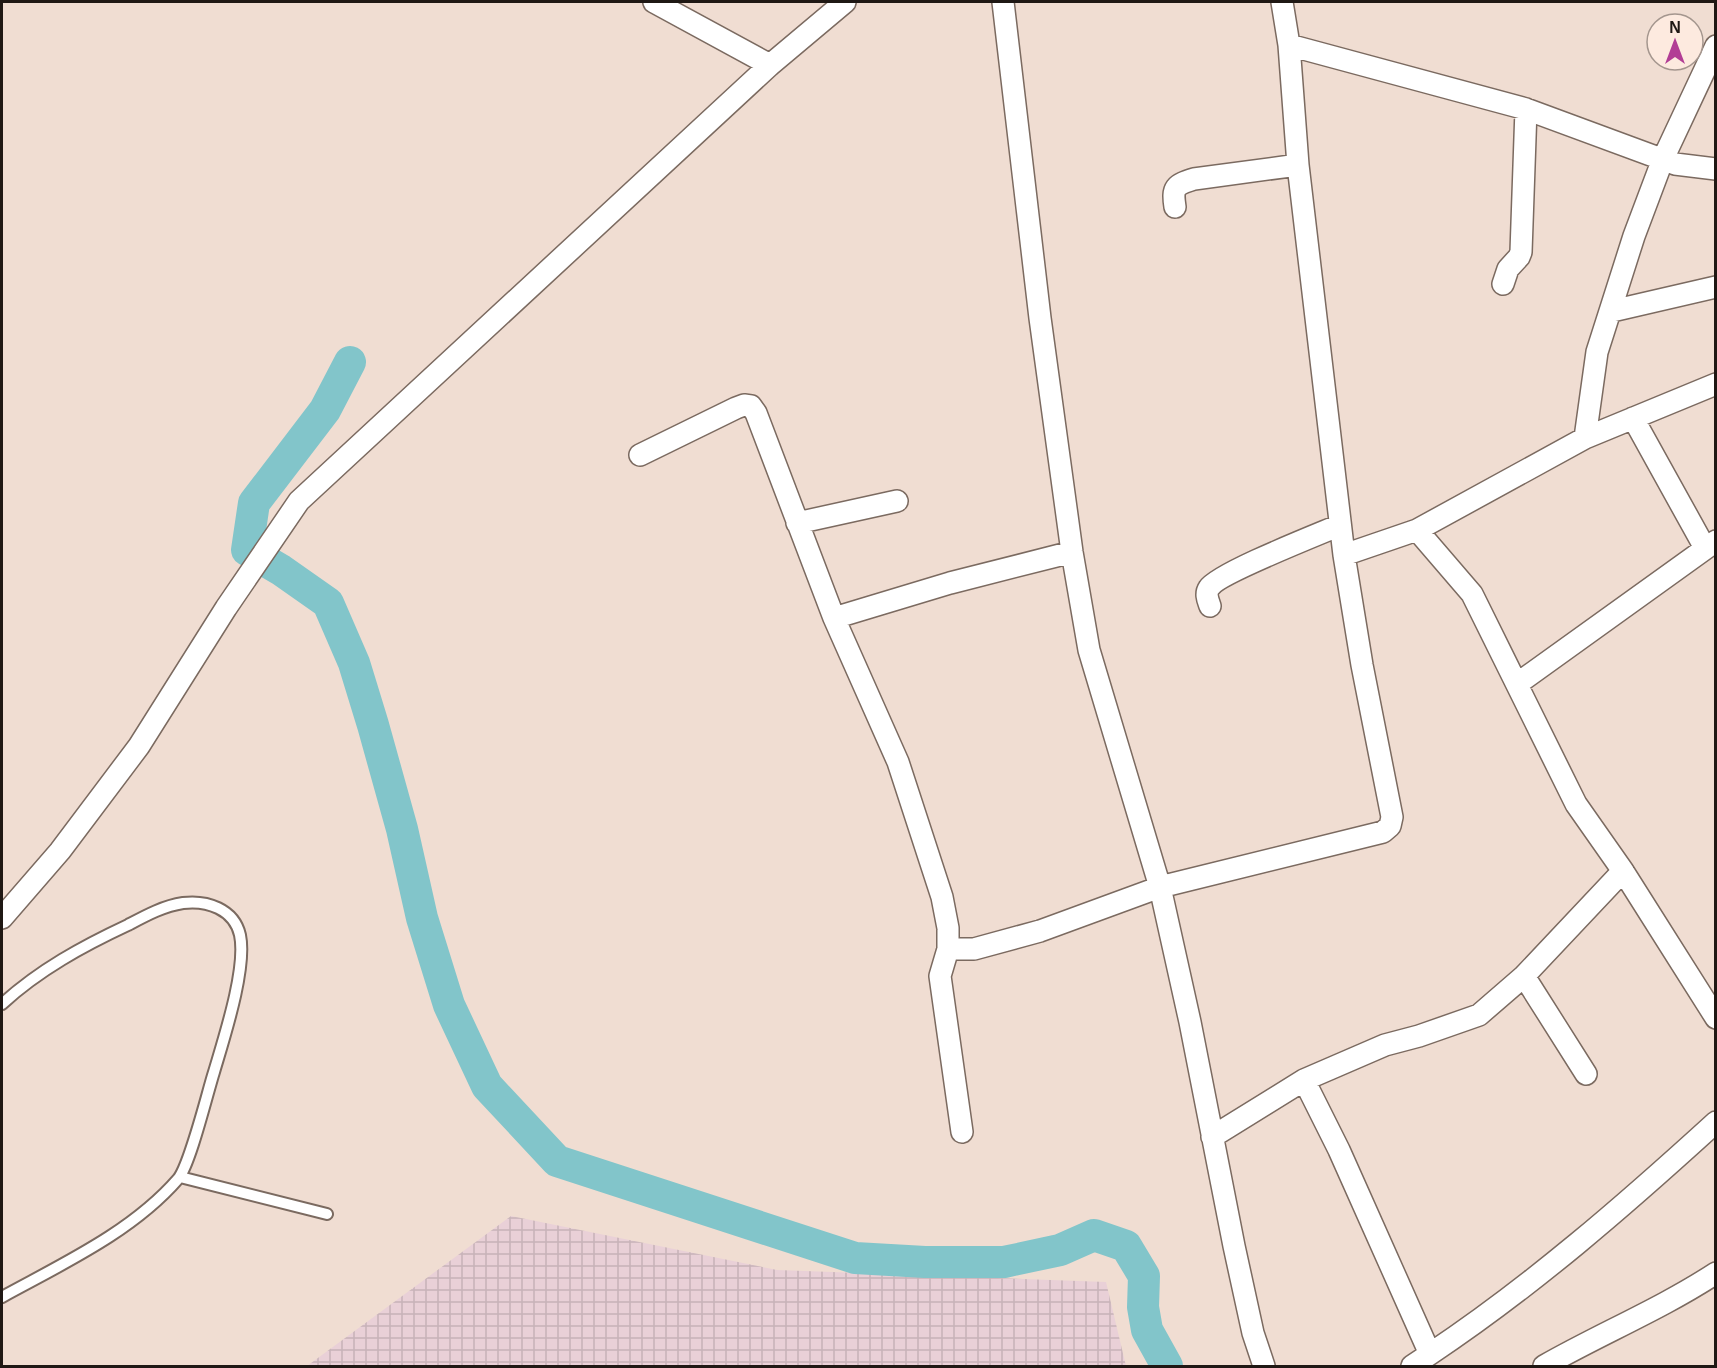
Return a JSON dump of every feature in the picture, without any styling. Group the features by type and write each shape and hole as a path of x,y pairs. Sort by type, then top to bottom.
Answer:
{"street":[{"path":"2,918 60,851 139,746 226,608 299,501 770,65 844,2"},
{"path":"1003,2 1040,318 1072,552 1089,650 1160,887 1190,1022 1253,1333 1264,1366"},
{"path":"948,949 974,949 1040,931 1160,887 1383,832 1390,826 1392,818 1362,665 1340,525 1298,165 1289,45 1282,2"},
{"path":"662,3 770,65"},
{"path":"1289,45 1526,109 1663,159 1691,167 1716,169"},
{"path":"1585,438 1597,352 1634,236 1663,159 1716,46"},
{"path":"1503,284 1508,269 1520,257 1521,252 1526,109"},
{"path":"1175,207 1173,192 1176,186 1188,181 1298,165"},
{"path":"1611,311 1716,287"},
{"path":"1344,555 1417,530 1585,438 1716,384"},
{"path":"640,455 744,405 751,406 756,413 834,618 898,762 942,897 948,928 948,949 940,976 962,1132"},
{"path":"1517,684 1710,545 1633,418"},
{"path":"797,523 897,501"},
{"path":"1210,606 1208,589 1220,579 1340,525"},
{"path":"1417,530 1472,594 1576,804 1623,871 1716,1018"},
{"path":"834,618 950,583 1072,552"},
{"path":"1212,1137 1304,1080 1385,1045 1479,1015 1524,976 1623,871"},
{"path":"1524,976 1586,1074"},
{"path":"1304,1080 1339,1150 1430,1354"},
{"path":"1412,1366 1470,1327 1560,1258 1716,1122"},
{"path":"1544,1366 1584,1343 1693,1288 1716,1273"}],"lane":[{"path":"2,1004 20,987 80,947 155,912 183,903 213,904 231,916 240,934 242,964 220,1049 190,1152 180,1177 151,1205 98,1245 2,1297"},
{"path":"180,1177 327,1214"}],"shaded area":[{"path":"511,1216 777,1270 1106,1282 1126,1366 307,1366"}],"waterway":[{"path":"350,362 325,410 254,503 247,550 281,570 328,603 354,663 373,725 402,829 422,918 449,1005 487,1086 557,1161 855,1258 925,1262 1004,1262 1060,1250 1094,1235 1126,1246 1144,1276 1143,1307 1147,1330 1167,1366"}]}
